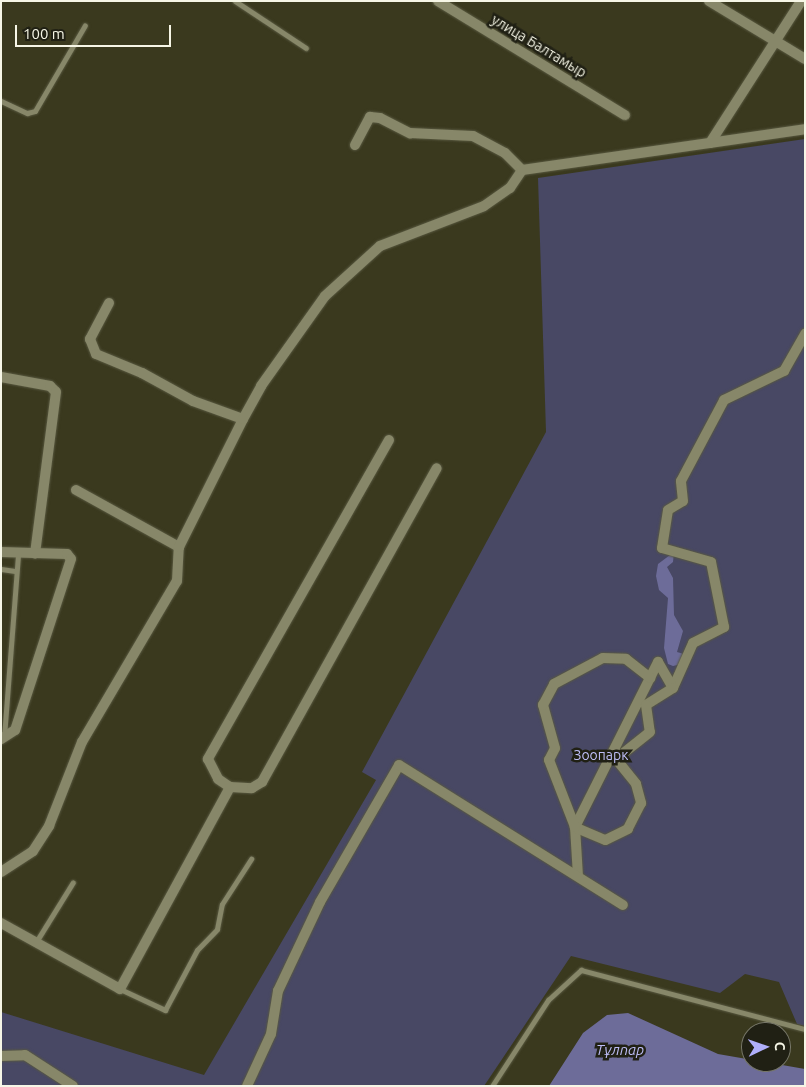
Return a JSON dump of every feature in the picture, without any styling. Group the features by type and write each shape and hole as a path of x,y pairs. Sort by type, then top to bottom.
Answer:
{"street":[{"name":"улица Балтамыр","path":"438,1 626,115"},
{"path":"709,1 805,59"},
{"path":"710,143 801,1"},
{"path":"355,145 370,117 380,118 410,133 473,136 506,153 522,170"},
{"path":"1,872 33,851 49,826 82,742 176,581 179,547 243,419 261,386 325,296 380,246 484,206 510,188 522,170 805,129"},
{"path":"109,303 90,339 96,354 142,373 193,402 243,419"},
{"path":"575,827 605,840 628,829 640,803 636,784 616,759 650,732 646,704 672,688 693,643 724,627 710,562 662,548 668,510 683,501 681,481 724,400 784,371 805,334"},
{"path":"1,377 50,386 56,392 35,554"},
{"path":"389,440 208,759 218,779 230,787 252,788 262,782 437,468"},
{"path":"76,490 179,547"},
{"path":"1,552 67,554 71,560 15,730 3,739"},
{"path":"578,876 575,827 549,760 555,748 544,705 554,684 603,658 626,659 650,678"},
{"path":"575,827 658,662 672,688"},
{"path":"247,1086 271,1034 278,991 320,902 399,765 623,905"},
{"path":"1,923 120,989 230,787"},
{"path":"1,1056 26,1055 73,1086"}],"lane":[{"path":"235,1 306,48"},
{"path":"1,100 26,113 35,111 85,25"},
{"path":"3,739 15,571 18,553"},
{"path":"1,569 15,571"},
{"path":"120,989 165,1010 197,950 217,929 222,904 251,859"},
{"path":"36,942 73,882"},
{"path":"492,1086 548,1000 581,970 805,1028"}],"green space":[{"name":"Зоопарк","path":"805,139 805,1026 797,1024 779,982 745,974 720,993 571,956 484,1086 1,1086 1,1012 204,1075 376,780 362,772 546,432 538,178"}],"water":[{"path":"674,552 673,562 667,567 673,578 674,615 683,631 677,652 684,654 682,664 673,666 668,664 664,648 668,598 659,590 656,576 658,564"},
{"name":"Тұлпар","path":"628,1013 718,1054 741,1058 741,1072 791,1072 791,1067 805,1069 805,1086 549,1086 583,1033 607,1015"}]}
